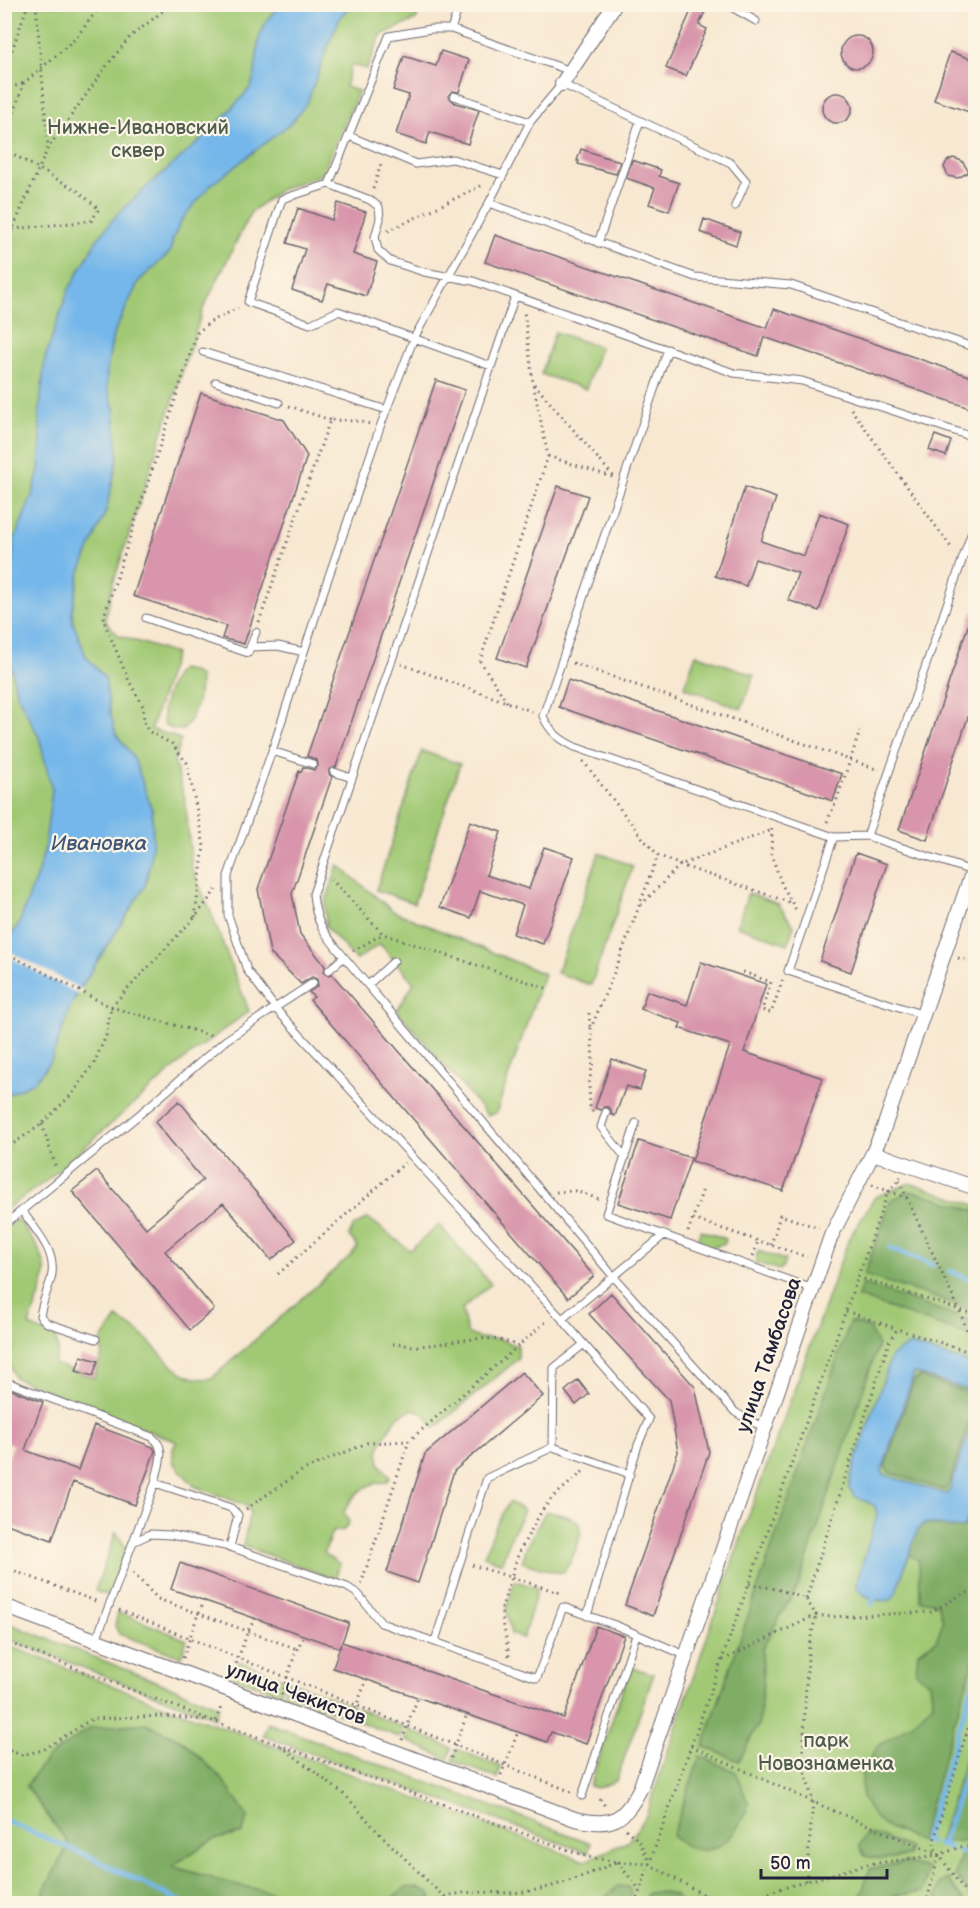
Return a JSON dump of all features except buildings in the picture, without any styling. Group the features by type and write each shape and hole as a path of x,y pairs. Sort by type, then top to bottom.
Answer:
{"street":[{"path":"564,85 615,4"},
{"name":"улица Тамбасова","path":"575,1819 595,1823 621,1817 632,1806 640,1789 831,1236 873,1153 924,1016 974,866"},
{"path":"873,1153 975,1188"},
{"name":"улица Чекистов","path":"4,1606 575,1819"}],"lane":[{"path":"451,29 460,4"},
{"path":"726,4 756,21"},
{"path":"329,184 389,36 431,29 451,29 572,71"},
{"path":"587,1616 638,1445 649,1419 556,1312 276,1009 247,970 228,915 228,876 387,410 414,338 489,203 530,122 564,85 731,164 746,181 735,206"},
{"path":"454,96 530,122"},
{"path":"598,243 640,121"},
{"path":"349,136 416,164 453,159 503,176"},
{"path":"491,366 338,311 309,324 248,302 282,199 329,184 370,200 379,207 380,219 375,237 378,250 390,261 424,272 473,281 734,373 802,381 975,438"},
{"path":"489,203 694,277 791,285 975,348"},
{"path":"518,297 491,366 321,869 313,894 315,913 323,931 344,957 613,1276 735,1412 765,1427"},
{"path":"668,349 543,716 549,729 560,740 575,747 834,837 867,836 974,866"},
{"path":"203,352 387,410"},
{"path":"216,382 279,403"},
{"path":"867,836 975,520"},
{"path":"146,618 248,653 256,632"},
{"path":"250,647 278,646 304,652"},
{"path":"272,751 313,764"},
{"path":"334,772 352,778"},
{"path":"834,837 788,971 924,1016"},
{"path":"329,970 344,957"},
{"path":"368,985 394,961"},
{"path":"4,1225 23,1212 226,1040 313,984"},
{"path":"606,1112 601,1127 625,1156"},
{"path":"636,1124 606,1214 813,1289"},
{"path":"23,1212 45,1243 51,1257 51,1278 40,1316 46,1323 96,1339"},
{"path":"562,1319 664,1235"},
{"path":"553,1447 554,1368 584,1344"},
{"path":"4,1380 152,1437 159,1442 162,1451 155,1483 96,1640"},
{"path":"435,1641 487,1478 553,1447 630,1474"},
{"path":"155,1483 231,1508 238,1515 230,1547"},
{"path":"133,1542 150,1534 171,1534 230,1547 347,1587 358,1594 381,1623 537,1678 563,1607 687,1656"},
{"path":"582,1796 636,1635"}],"path":[{"path":"4,72 28,4"},
{"path":"36,4 48,148"},
{"path":"4,90 24,83 42,69 75,39 102,4"},
{"path":"4,249 48,148 130,37 172,4"},
{"path":"4,141 24,83"},
{"path":"4,149 78,191 99,209 91,221 4,230"},
{"path":"370,200 385,151"},
{"path":"375,237 503,176"},
{"path":"507,702 480,661 548,456 518,297"},
{"path":"195,918 204,846 187,763 172,744 148,731 144,722 143,706 129,681 105,624 104,616 197,333 210,322 237,308"},
{"path":"533,383 614,478"},
{"path":"840,393 961,562"},
{"path":"279,403 330,420 359,421"},
{"path":"256,632 330,420"},
{"path":"548,456 622,481"},
{"path":"563,660 889,773"},
{"path":"391,661 543,716"},
{"path":"822,833 837,799 860,731"},
{"path":"575,747 588,770 658,855 680,865 792,903"},
{"path":"773,816 771,854 782,885 804,925"},
{"path":"639,907 680,865 772,830"},
{"path":"591,1028 658,855"},
{"path":"321,869 383,934 546,988"},
{"path":"4,1150 42,1124 74,1093 94,1063 106,1036 111,1007 195,918 228,876"},
{"path":"344,957 383,934"},
{"path":"4,952 111,1007 226,1040"},
{"path":"743,972 771,982 762,1010 771,1014 783,978"},
{"path":"589,1013 593,1062 589,1084 590,1107 601,1127"},
{"path":"42,1124 60,1181"},
{"path":"278,1274 413,1156"},
{"path":"635,1904 888,1192 899,1181 903,1171"},
{"path":"899,1181 958,1310 975,1353"},
{"path":"869,1183 907,1198"},
{"path":"685,1243 703,1189"},
{"path":"542,1193 575,1191 609,1203"},
{"path":"771,1245 780,1215 819,1228"},
{"path":"693,1219 807,1257"},
{"path":"750,1266 758,1241"},
{"path":"858,1277 975,1315"},
{"path":"846,1311 975,1353"},
{"path":"358,1594 409,1441 556,1312"},
{"path":"806,1599 889,1342 897,1329"},
{"path":"393,1344 416,1346 491,1338 506,1340 518,1346"},
{"path":"238,1515 303,1470 367,1443 409,1441"},
{"path":"512,1669 501,1610 519,1552 541,1512 552,1498 585,1470 600,1463"},
{"path":"461,1561 558,1592 563,1607"},
{"path":"125,1564 158,1599 297,1649"},
{"path":"4,1568 109,1606 582,1796"},
{"path":"749,1584 777,1589 806,1599 816,1615 809,1646 806,1683 803,1765 813,1802 806,1881"},
{"path":"721,1661 816,1615 831,1617 931,1612 965,1593 975,1591"},
{"path":"178,1671 205,1600"},
{"path":"214,1721 255,1618"},
{"path":"276,1708 297,1649 304,1636"},
{"path":"4,1641 214,1721 588,1857 649,1864 720,1904"},
{"path":"346,1734 367,1679"},
{"path":"398,1753 418,1697"},
{"path":"974,1904 934,1847 934,1840 975,1702"},
{"path":"446,1771 467,1714"},
{"path":"4,1749 22,1755 43,1750 92,1719 161,1716 214,1721"},
{"path":"496,1790 518,1732"},
{"path":"279,1744 346,1796 377,1831 444,1897 444,1904"},
{"path":"691,1746 813,1802 939,1855"},
{"path":"741,1904 806,1881 868,1864 939,1855 975,1844"},
{"path":"926,1904 939,1855"},
{"path":"617,1862 640,1890"},
{"path":"444,1897 461,1891 522,1892 567,1882 617,1862"}],"green space":[{"name":"Нижне-Ивановский сквер","path":"5,5 423,5 416,20 381,35 367,69 351,65 345,87 359,91 322,174 280,190 251,212 203,309 113,583 105,620 118,635 175,654 151,729 181,739 174,761 185,800 192,868 249,1011 186,1058 46,1181 5,1210"},
{"path":"555,332 600,347 586,389 541,374"},
{"path":"696,654 754,675 741,709 684,687"},
{"path":"180,669 191,671 199,676 200,682 194,712 183,730 172,729 164,724 163,718 166,695"},
{"path":"422,751 460,764 414,903 376,890"},
{"path":"599,853 633,866 591,985 557,973"},
{"path":"338,865 393,911 544,974 496,1113 487,1115 397,1010 414,983 380,944 356,960 326,927 325,904"},
{"path":"748,893 778,904 794,926 788,944 737,926"},
{"name":"парк Новознаменка","path":"910,1183 975,1205 975,1903 494,1904 468,1900 464,1903 434,1904 429,1893 406,1887 385,1904 5,1903 4,1644 585,1861 629,1841 645,1818 745,1526 849,1238 875,1197","holes":["26,1786 243,1833 212,1840 171,1866 57,1866 69,1844"]},
{"path":"910,1191 975,1211 975,1310 864,1275 891,1200"},
{"path":"368,1218 410,1250 439,1225 491,1284 462,1309 467,1333 478,1338 498,1339 518,1346 518,1359 435,1428 425,1414 413,1409 397,1417 383,1439 378,1452 380,1464 390,1477 386,1482 366,1487 360,1491 344,1512 349,1522 344,1530 332,1532 324,1553 340,1564 335,1579 243,1546 250,1512 245,1505 194,1486 173,1462 173,1448 177,1442 15,1378 9,1364 5,1363 5,1229 17,1219 35,1243 44,1264 43,1284 29,1326 56,1337 58,1351 54,1364 94,1378 102,1354 101,1341 117,1318 141,1334 180,1372 200,1379 212,1378 350,1256 358,1247 349,1236 353,1227"},
{"path":"701,1230 726,1239 725,1243 710,1248 696,1243"},
{"path":"758,1251 785,1260 783,1267 779,1270 755,1262"},
{"path":"862,1284 975,1322 975,1338 858,1297"},
{"path":"850,1322 868,1327 878,1345 798,1587 762,1650 763,1682 759,1723 739,1761 703,1746"},
{"path":"920,1377 975,1395 975,1404 949,1485 944,1490 889,1472 885,1466 914,1380"},
{"path":"509,1502 524,1510 509,1541 502,1563 484,1556 497,1523"},
{"path":"546,1511 570,1517 578,1522 581,1529 576,1550 569,1564 559,1573 522,1562 528,1543"},
{"path":"970,1515 975,1516 975,1658 920,1841 884,1826 872,1814 862,1798 862,1773 878,1746 911,1724 933,1704 930,1683 916,1672 918,1652 936,1641 943,1621 938,1603 920,1600 919,1561 909,1554 918,1529 923,1524 953,1528 964,1527"},
{"path":"116,1532 126,1548 109,1596 95,1591"},
{"path":"515,1581 538,1588 523,1638 511,1634 506,1609"},
{"path":"118,1612 187,1640 181,1657 119,1634 115,1626"},
{"path":"5,1622 219,1706 215,1718 5,1638"},
{"path":"239,1661 285,1679 280,1693 234,1677"},
{"path":"630,1667 654,1674 616,1781 598,1788 590,1786"},
{"path":"288,1680 353,1707 350,1717 283,1694"},
{"path":"357,1708 404,1728 401,1738 353,1719"},
{"path":"146,1723 183,1741 223,1780 247,1816 243,1833 212,1840 172,1866 225,1882 274,1893 292,1903 45,1903 44,1890 69,1844 26,1786 47,1758 90,1728"},
{"path":"268,1723 591,1843 588,1853 263,1736"},
{"path":"975,1728 975,1837 961,1841 939,1842"},
{"path":"408,1729 452,1748 448,1759 405,1740"},
{"path":"457,1749 501,1767 497,1778 452,1761"},
{"path":"700,1756 736,1772 749,1805 736,1830 728,1839 708,1850 697,1850 672,1836"},
{"path":"866,1834 881,1836 910,1848 908,1856 881,1859 865,1856 859,1846"},
{"path":"976,1849 975,1901 955,1874 963,1850"},
{"path":"906,1862 929,1869 922,1892 892,1896 890,1903 858,1903 870,1869"},
{"path":"948,1879 965,1903 941,1903 936,1897 940,1883"},
{"path":"618,1886 628,1887 631,1893 627,1903 599,1903"},
{"path":"406,1887 417,1888 429,1893 434,1903 385,1903"},
{"path":"659,1892 675,1896 682,1903 641,1903 648,1893"}],"water":[{"name":"Ивановка","path":"280,5 351,5 341,16 330,40 307,103 291,123 211,185 181,221 170,252 139,281 113,335 107,369 107,387 114,408 118,457 106,511 80,572 72,611 73,622 86,656 105,678 116,734 134,758 152,810 153,839 145,886 80,989 70,1008 51,1061 34,1082 5,1096 4,945 19,924 37,875 44,852 52,790 39,737 16,692 8,650 9,590 14,541 33,493 39,470 41,442 39,416 45,358 68,291 97,240 114,218 210,132 251,87 259,38 267,20"},
{"path":"910,1345 975,1365 975,1392 914,1373 882,1471 885,1475 946,1494 950,1489 975,1413 975,1500 964,1527 952,1528 923,1524 918,1529 896,1593 891,1600 877,1600 857,1589 857,1581 877,1515 876,1510 873,1505 856,1497 849,1489 851,1476 891,1357"}],"pier":[{"path":"5,949 83,990 80,995 5,955"}],"waterway":[{"path":"890,1248 933,1265"},
{"path":"949,1271 976,1282"},
{"path":"872,1604 874,1598"},
{"path":"930,1842 924,1840 976,1674"},
{"path":"942,1845 976,1742"},
{"path":"4,1820 92,1858 185,1904"},
{"path":"937,1844 950,1848"},
{"path":"959,1851 976,1858"}]}
